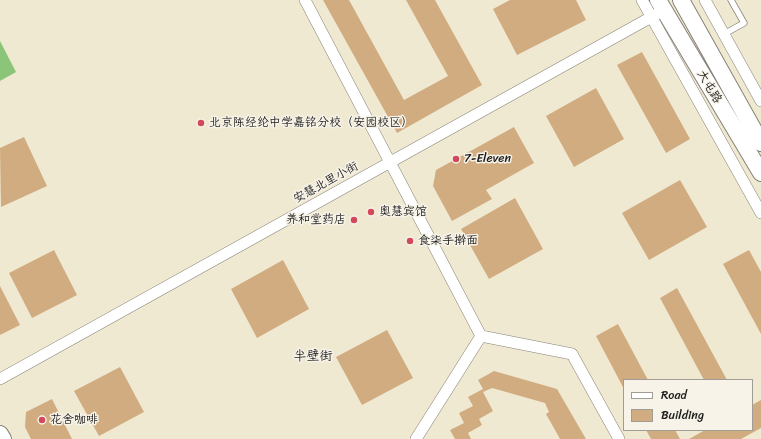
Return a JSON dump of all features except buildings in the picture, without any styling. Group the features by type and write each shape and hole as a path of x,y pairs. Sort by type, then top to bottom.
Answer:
{"main road":[{"name":"大屯路","path":"681,0 761,143"},
{"name":"大屯路","path":"658,9 761,174"},
{"path":"0,434 3,439"}],"street":[{"path":"305,0 389,163 481,336"},
{"path":"642,0 658,9 761,213"},
{"path":"705,0 761,101"},
{"name":"安慧北里小街","path":"0,379 389,163 658,9"},
{"path":"416,439 481,336"},
{"path":"481,336 572,354 619,439"}],"lane":[{"path":"724,34 744,23 731,0"}],"green space":[{"path":"0,41 16,72 0,81"}],"place":[{"name":"北京陈经纶中学嘉铭分校（安园校区）","path":"201,123"},
{"name":"7-Eleven","path":"456,159"},
{"name":"奥慧宾馆","path":"371,212"},
{"name":"养和堂药店","path":"354,220"},
{"name":"食柒手擀面","path":"410,241"},
{"name":"花舍咖啡","path":"42,420"}],"district":[{"name":"半壁街","path":"313,357"}]}
